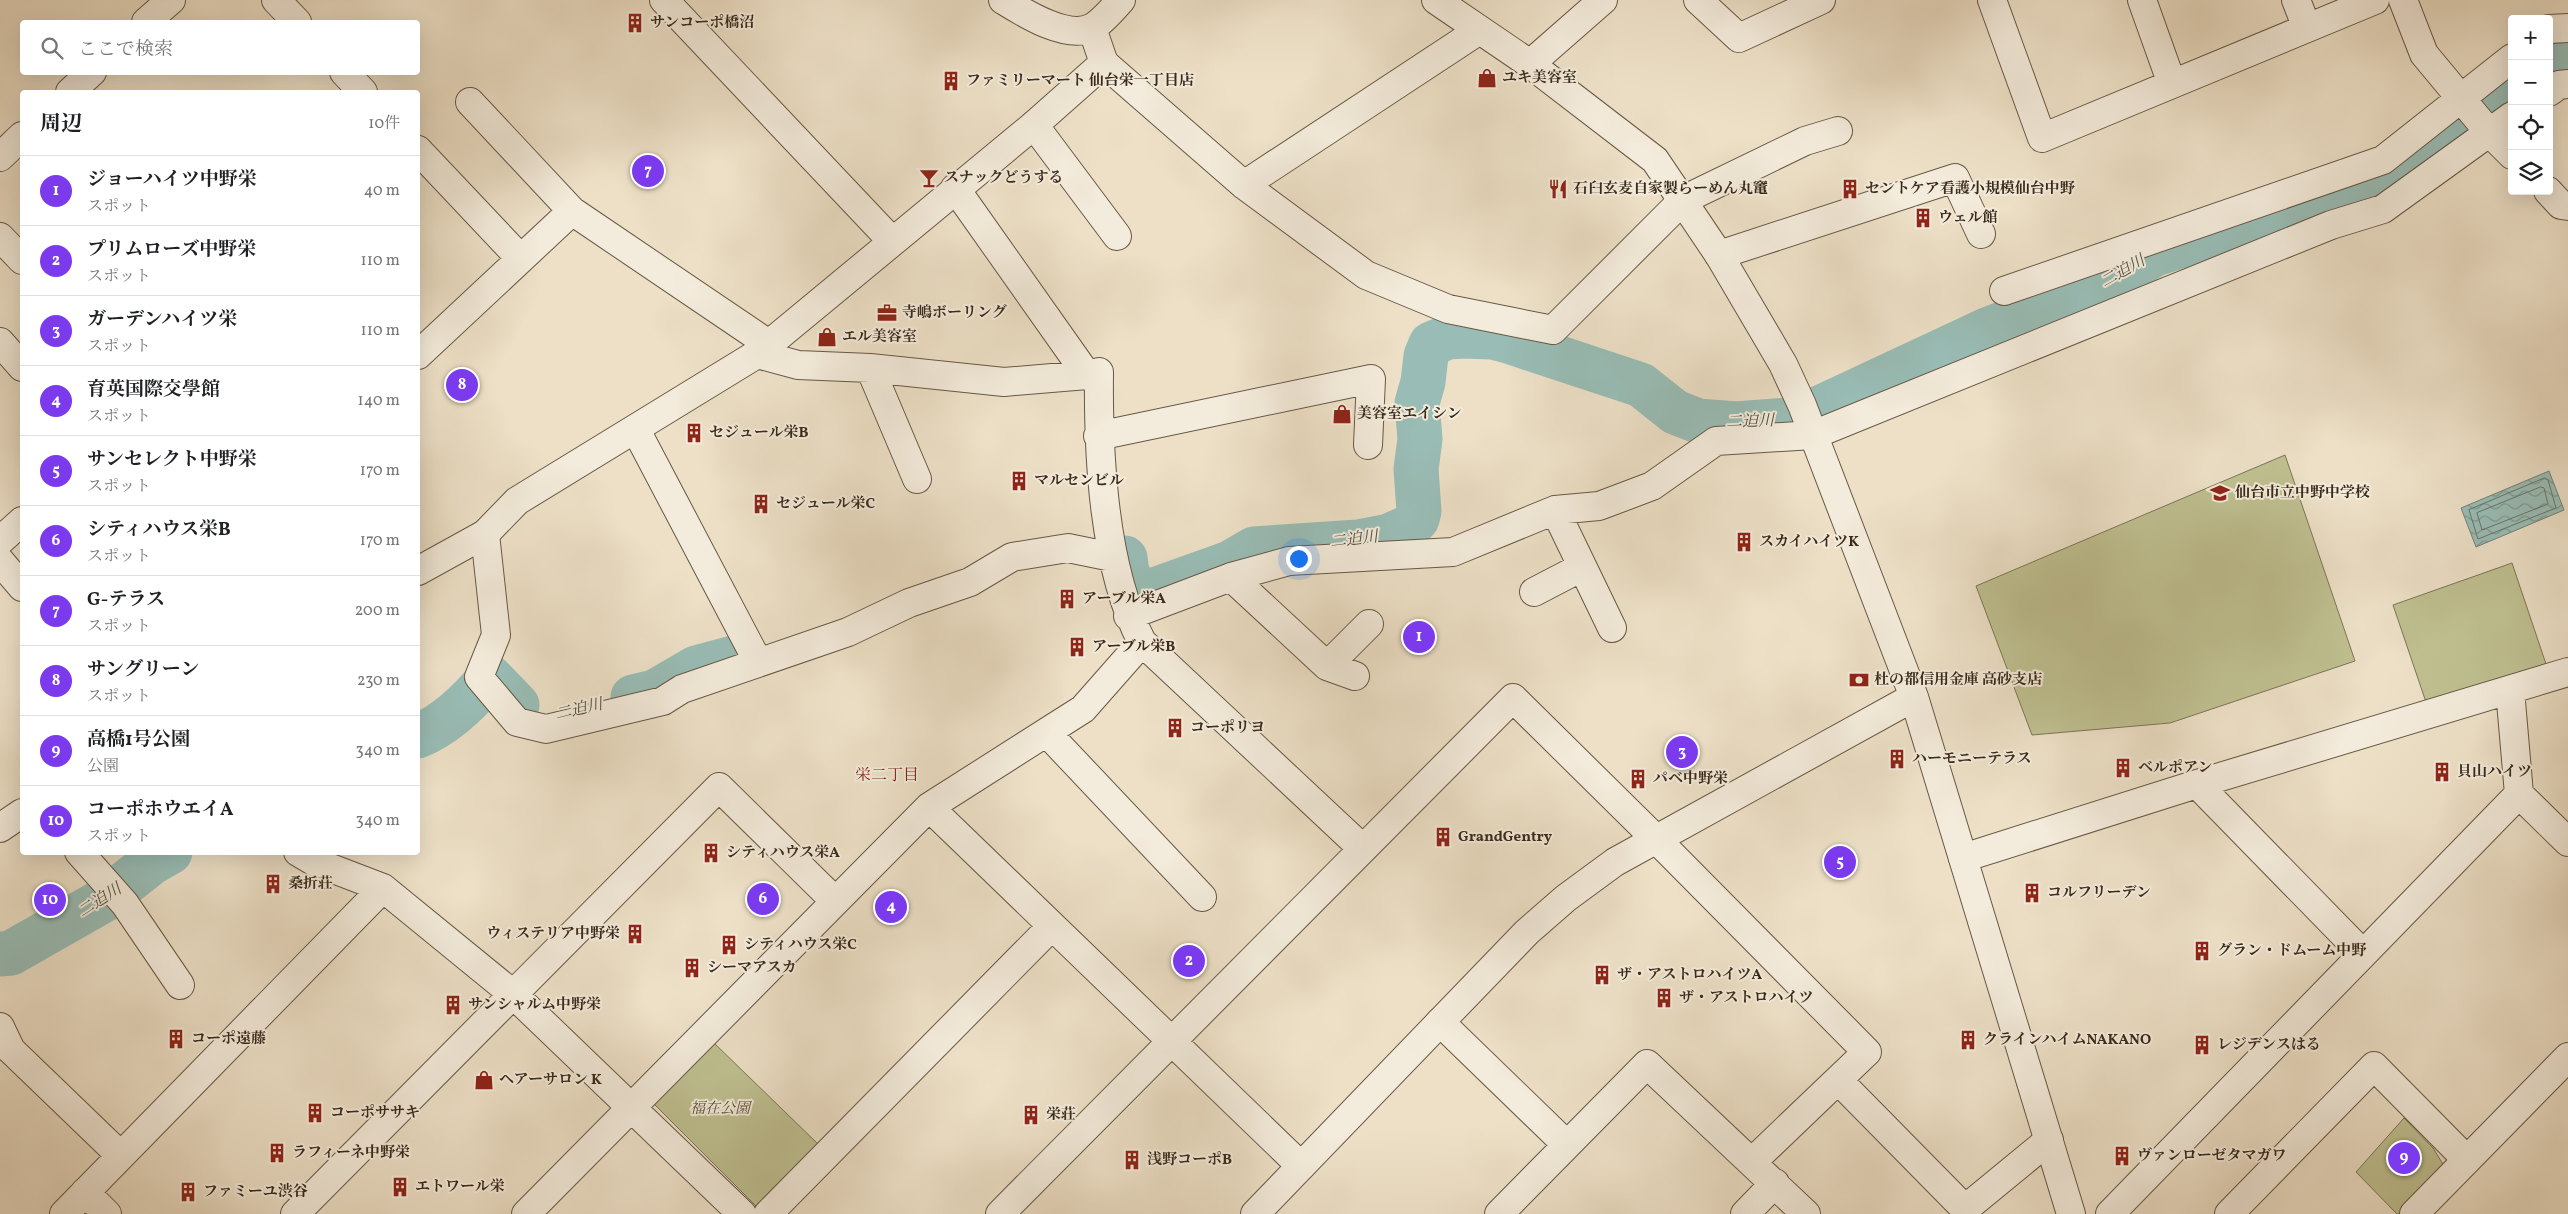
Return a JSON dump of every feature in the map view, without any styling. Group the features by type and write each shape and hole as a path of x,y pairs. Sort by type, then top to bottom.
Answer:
{"street":[{"path":"148,20 170,0"},
{"path":"276,0 295,20"},
{"path":"664,0 892,240"},
{"path":"1003,0 1039,22 1072,30 1092,28 1121,0"},
{"path":"1436,0 1478,31 1530,64 1655,160 1719,255 1783,364 1809,422 1914,697 2071,1214"},
{"path":"1530,64 1603,0"},
{"path":"1698,0 1739,38 1822,0"},
{"path":"1992,0 2042,138 2375,0"},
{"path":"2142,0 2172,84"},
{"path":"2296,0 2307,28"},
{"path":"2403,0 2424,54 2508,151"},
{"path":"1092,28 1104,63 1244,185 1366,275 1448,310 1552,330 1682,200 1804,141 1838,131"},
{"path":"2553,29 2568,28"},
{"path":"1244,185 1478,31"},
{"path":"2004,291 2383,160 2510,60"},
{"path":"420,570 485,534 517,501 636,430 762,348 1034,125 1104,63"},
{"path":"72,90 89,75"},
{"path":"347,75 361,90"},
{"path":"2553,89 2559,85 2568,84"},
{"path":"470,102 572,211 762,348 798,365 870,368 1004,382 1087,375 1099,372 1098,436 1112,557 1128,616 1142,642 1363,849"},
{"path":"1128,616 1231,576 1289,561 1453,552 1555,510 1598,506 1652,486 1716,441 1809,422 2331,225 2383,209 2488,130 2508,118"},
{"path":"1034,125 1117,236"},
{"path":"0,157 20,138"},
{"path":"420,152 520,258"},
{"path":"1719,255 1955,178 1981,234"},
{"path":"955,188 1087,375"},
{"path":"420,353 572,211"},
{"path":"0,237 20,258"},
{"path":"0,342 20,365"},
{"path":"870,368 917,479"},
{"path":"1098,436 1371,379 1368,445"},
{"path":"636,430 758,662"},
{"path":"1555,510 1612,628"},
{"path":"20,525 1,559 20,583"},
{"path":"485,534 496,635 485,686 517,722 546,729 663,702 682,689 848,632 909,603 970,582 1012,557 1068,548 1112,557"},
{"path":"1534,592 1582,568"},
{"path":"1231,576 1327,666 1355,676"},
{"path":"1327,666 1369,624"},
{"path":"526,1214 928,807 1084,709 1142,642"},
{"path":"1963,858 2197,784 2568,672"},
{"path":"2510,690 2519,794 2568,842"},
{"path":"1254,1214 1527,932 1566,898 1615,862 1914,697"},
{"path":"1000,1214 1513,698 1657,839 1867,1052 1752,1162"},
{"path":"1047,733 1202,897"},
{"path":"2197,784 2363,954"},
{"path":"295,1214 719,787 835,901"},
{"path":"2110,1214 2519,794"},
{"path":"928,807 1301,1166"},
{"path":"0,828 20,814"},
{"path":"82,855 118,895 180,985"},
{"path":"303,855 315,862 382,888 514,995 742,1214"},
{"path":"64,1214 382,888"},
{"path":"768,1214 1052,926"},
{"path":"1440,1022 1568,1145"},
{"path":"0,1027 11,1050 120,1155"},
{"path":"2414,1214 2568,1058"},
{"path":"1499,1214 1647,1064 1806,1214"},
{"path":"2229,1214 2374,1066 2467,1160"},
{"path":"1838,1080 1965,1210 2049,1140"},
{"path":"1745,1214 1775,1183"},
{"path":"85,1192 107,1214"}],"green space":[{"path":"2285,455 2355,661 2170,723 2032,735 1976,586"},
{"path":"2512,563 2547,667 2428,708 2393,605"},
{"name":"福在公園","path":"713,1042 818,1144 756,1206 652,1102"},
{"path":"2404,1118 2433,1148 2446,1169 2405,1214 2397,1214 2356,1172"}],"water":[{"path":"2549,471 2564,510 2476,547 2461,508"}],"waterway":[{"name":"二迫川","path":"2553,65 2568,62"},
{"name":"二迫川","path":"1125,558 1127,573 1135,587 1149,592 1230,563 1254,549 1358,542 1389,536 1409,527 1417,519 1419,511 1416,469 1420,439 1417,403 1423,382 1426,356 1431,344 1448,337 1493,337 1641,385 1675,412 1698,421 1736,424 1789,420 1822,407 1989,329 2107,284 2155,254 2223,232 2276,208 2331,206 2357,199 2477,106 2508,87"},
{"name":"二迫川","path":"633,697 655,692 696,668 737,657"},
{"name":"二迫川","path":"420,735 448,719 490,677 517,705"},
{"name":"二迫川","path":"0,954 11,953 104,900 151,863 165,855"}],"place":[{"name":"サンコーポ橋沼","path":"635,23"},
{"name":"ユキ美容室","path":"1487,78"},
{"name":"ファミリーマート 仙台栄一丁目店","path":"951,81"},
{"name":"G-テラス","path":"648,171"},
{"name":"スナックどうする","path":"929,178"},
{"name":"石臼玄麦自家製らーめん丸竃","path":"1558,189"},
{"name":"セントケア看護小規模仙台中野","path":"1850,189"},
{"name":"ウェル館","path":"1923,218"},
{"name":"寺嶋ボーリング","path":"887,313"},
{"name":"エル美容室","path":"827,337"},
{"name":"サングリーン","path":"462,385"},
{"name":"美容室エイシン","path":"1342,414"},
{"name":"セジュール栄B","path":"694,433"},
{"name":"マルセンビル","path":"1019,481"},
{"name":"仙台市立中野中学校","path":"2220,493"},
{"name":"セジュール栄C","path":"761,504"},
{"name":"スカイハイツK","path":"1744,542"},
{"name":"アーブル栄A","path":"1067,599"},
{"name":"ジョーハイツ中野栄","path":"1419,637"},
{"name":"アーブル栄B","path":"1077,647"},
{"name":"杜の都信用金庫 高砂支店","path":"1859,680"},
{"name":"コーポリヨ","path":"1175,728"},
{"name":"ガーデンハイツ栄","path":"1682,752"},
{"name":"ハーモニーテラス","path":"1897,759"},
{"name":"ベルポアン","path":"2123,768"},
{"name":"貝山ハイツ","path":"2442,772"},
{"name":"パベ中野栄","path":"1638,779"},
{"name":"GrandGentry","path":"1443,837"},
{"name":"シティハウス栄A","path":"711,853"},
{"name":"サンセレクト中野栄","path":"1840,862"},
{"name":"桑折荘","path":"273,884"},
{"name":"コルフリーデン","path":"2032,893"},
{"name":"シティハウス栄B","path":"763,899"},
{"name":"コーポホウエイA","path":"50,900"},
{"name":"育英国際交學館","path":"891,907"},
{"name":"ウィステリア中野栄","path":"635,934"},
{"name":"シティハウス栄C","path":"729,945"},
{"name":"グラン・ドムーム中野","path":"2202,951"},
{"name":"プリムローズ中野栄","path":"1189,961"},
{"name":"シーマアスカ","path":"692,968"},
{"name":"ザ・アストロハイツA","path":"1602,975"},
{"name":"ザ・アストロハイツ","path":"1664,998"},
{"name":"サンシャルム中野栄","path":"453,1005"},
{"name":"コーポ遠藤","path":"176,1039"},
{"name":"クラインハイムNAKANO","path":"1968,1040"},
{"name":"レジデンスはる","path":"2202,1045"},
{"name":"ヘアーサロン K","path":"484,1080"},
{"name":"コーポササキ","path":"315,1113"},
{"name":"栄荘","path":"1031,1115"},
{"name":"ラフィーネ中野栄","path":"277,1153"},
{"name":"ヴァンローゼタマガワ","path":"2122,1156"},
{"name":"高橋1号公園","path":"2404,1158"},
{"name":"浅野コーポB","path":"1132,1160"},
{"name":"エトワール栄","path":"400,1187"},
{"name":"ファミーユ渋谷","path":"188,1192"}],"district":[{"name":"栄二丁目","path":"887,776"}]}
